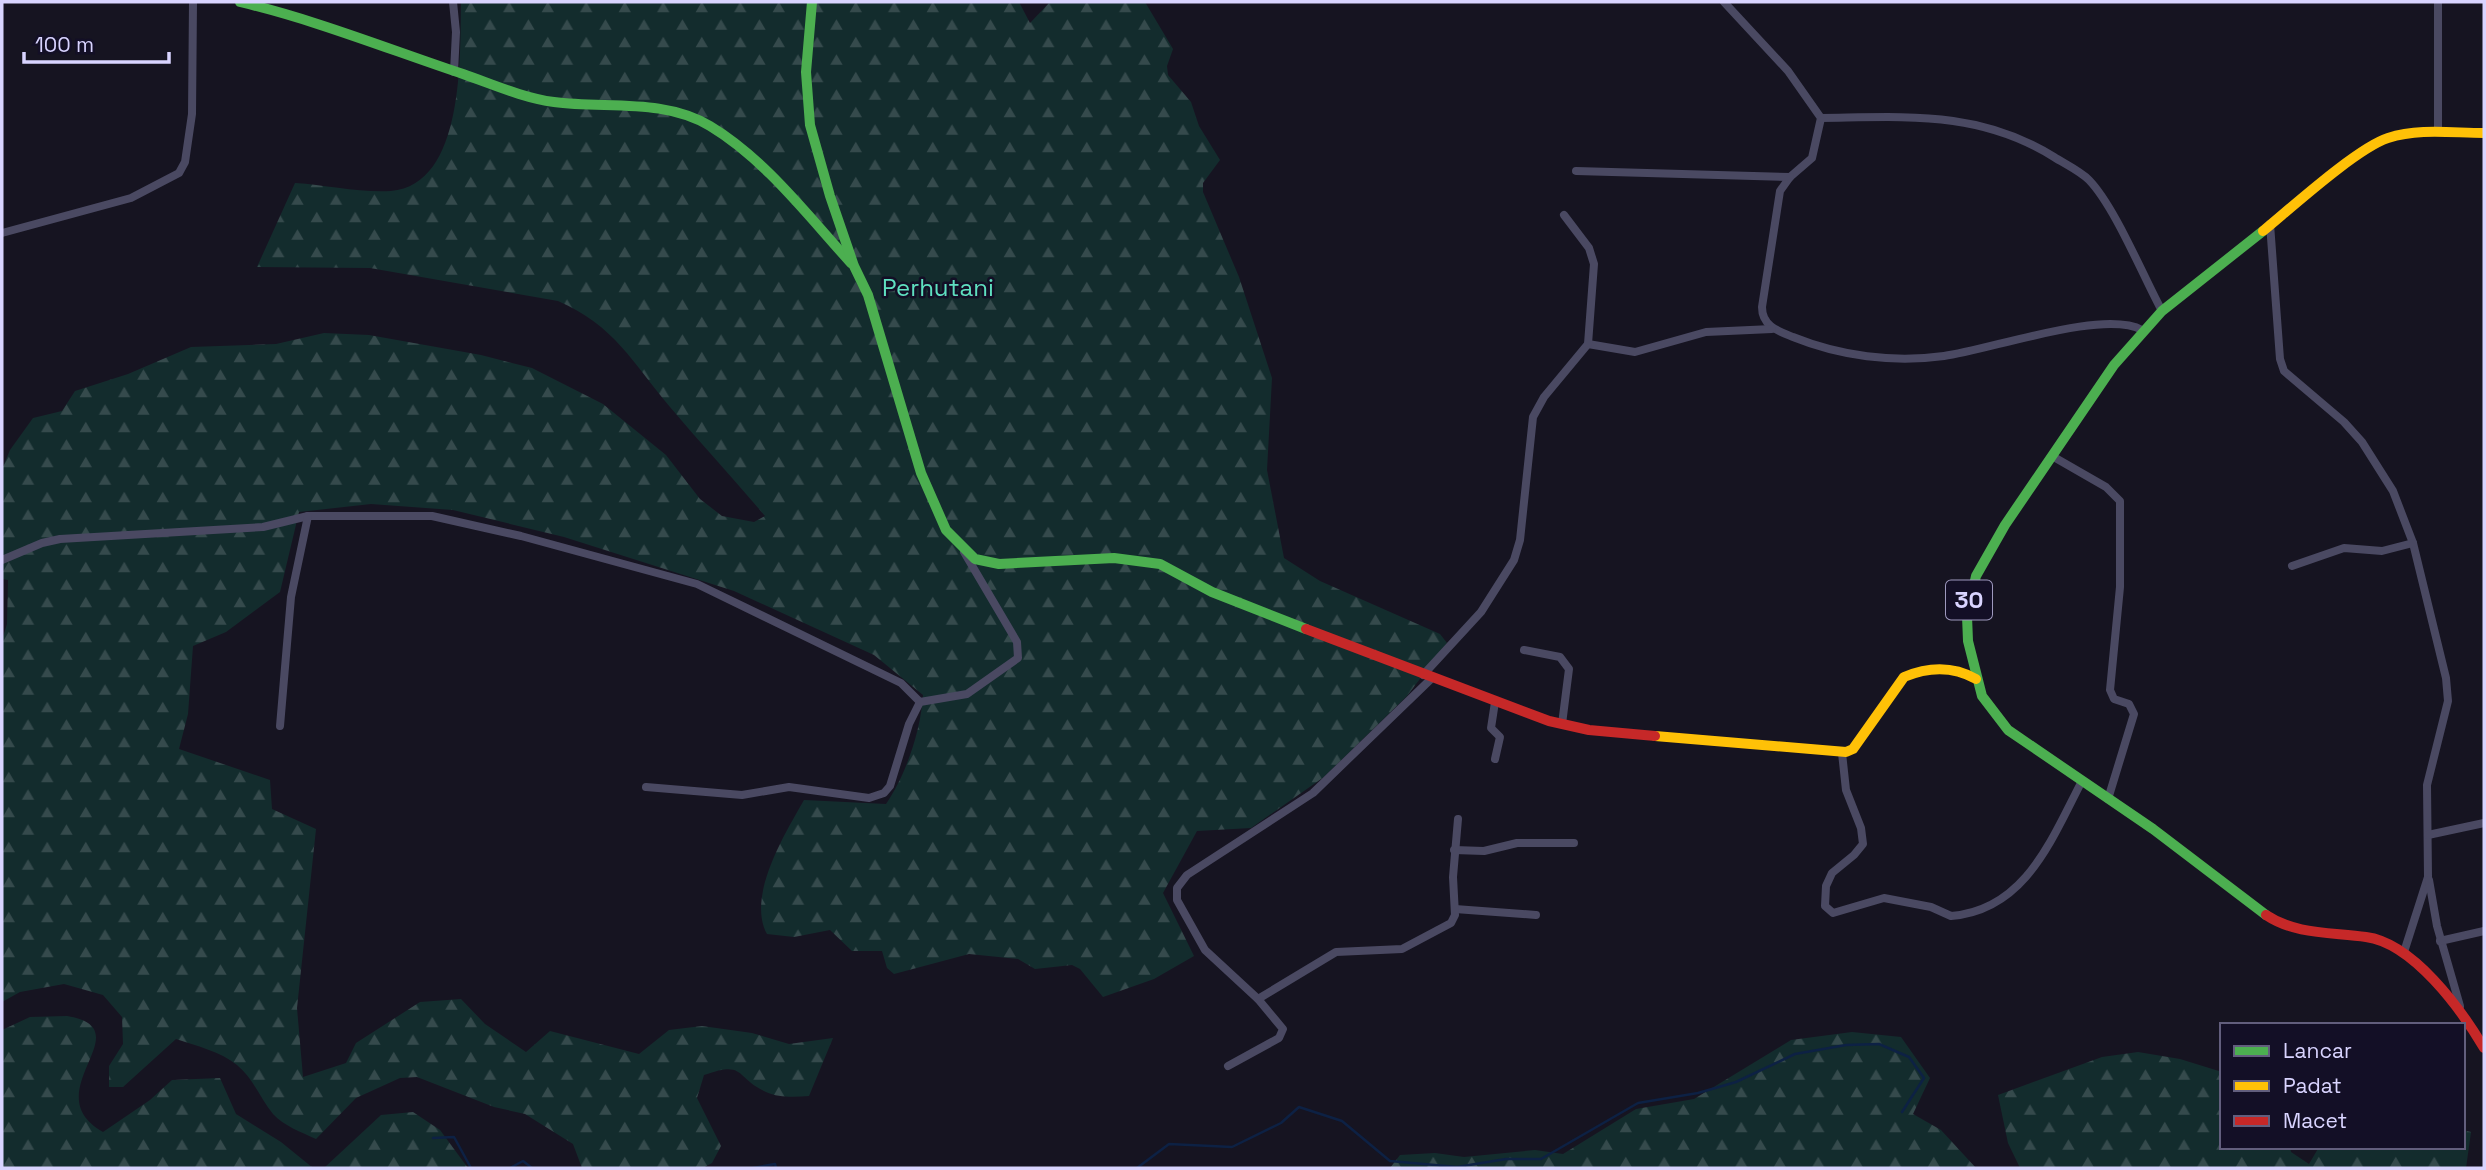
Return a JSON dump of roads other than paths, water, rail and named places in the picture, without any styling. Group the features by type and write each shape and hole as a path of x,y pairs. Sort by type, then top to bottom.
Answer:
{"main road":[{"path":"240,2 289,13 454,72 552,102 637,105 696,119 724,136 784,191 854,266"},
{"path":"812,2 806,99 830,196 854,266 868,295 921,473 946,530 962,549 975,559 999,564 1114,558 1160,564 1212,592 1427,677 1562,724 1589,730 1842,752 1853,749 1904,677 1915,672 1955,670 1976,679"},
{"name":"30","path":"2484,133 2415,132 2385,139 2360,155 2162,311 2113,365 1986,556 1976,576 1966,616 1976,679 1989,707 2008,730 2186,852 2259,911 2281,924 2330,936 2379,938 2404,952 2461,1010 2484,1048"}],"street":[{"path":"2,233 131,198 179,173 185,162 192,114 193,2"},
{"path":"453,2 456,32 454,72"},
{"path":"1724,2 1788,71 1821,118 1812,158 1790,177 1779,198 1762,307 1764,320 1772,329"},
{"path":"2438,2 2438,132"},
{"path":"1821,118 1945,118 1989,127 2027,140 2088,178 2106,206 2162,311"},
{"path":"1576,171 1790,177"},
{"path":"1228,1066 1283,1035 1281,1026 1258,999 1205,950 1177,900 1177,888 1188,875 1313,793 1427,677 1481,612 1514,559 1520,540 1533,417 1544,397 1588,344 1594,264 1589,248 1564,215"},
{"path":"2270,225 2277,348 2284,370 2344,422 2362,442 2393,491 2413,544 2448,689 2443,724 2428,775 2428,877 2440,941 2461,1010"},
{"path":"1588,344 1635,352 1706,332 1772,329 1840,354 1918,357 1942,356 2001,342 2109,323 2127,323 2142,330"},
{"path":"2052,456 2106,486 2120,501 2120,587 2110,690 2114,698 2129,704 2134,714 2108,799"},
{"path":"2,561 42,542 60,539 263,527 308,516 432,516 500,530 667,574 725,595 901,683 920,702"},
{"path":"280,726 291,597 308,516"},
{"path":"2292,566 2344,548 2382,551 2413,544"},
{"path":"920,702 967,694 1018,657 1017,642 962,549"},
{"path":"1524,650 1559,657 1569,669 1562,724"},
{"path":"646,787 742,795 789,787 878,797 890,786 909,724 920,702"},
{"path":"1495,702 1491,728 1500,737 1495,759"},
{"path":"1842,752 1846,790 1863,838 1861,850 1832,873 1826,886 1825,906 1833,913 1884,898 1931,907 1951,916 1994,902 2016,890 2031,874 2082,781"},
{"path":"1258,999 1336,952 1385,952 1408,947 1451,923 1455,909 1454,850 1458,819"},
{"path":"2428,835 2484,823"},
{"path":"1454,850 1484,851 1517,842 1573,843"},
{"path":"2404,952 2428,877"},
{"path":"1455,909 1536,915"},
{"path":"2440,941 2484,931"}],"waterway":[{"path":"1137,1168 1169,1144 1232,1147 1281,1123 1299,1107 1342,1121 1390,1161 1457,1167 1506,1159 1541,1159 1638,1103 1698,1093 1736,1082 1795,1054 1846,1045 1879,1044 1909,1057 1924,1078 1902,1112"},
{"path":"433,1138 454,1137 471,1168"},
{"path":"510,1168 523,1161 532,1168"},
{"path":"753,1168 775,1164 776,1168"}],"park label":[{"name":"Perhutani","path":"938,288"}]}
